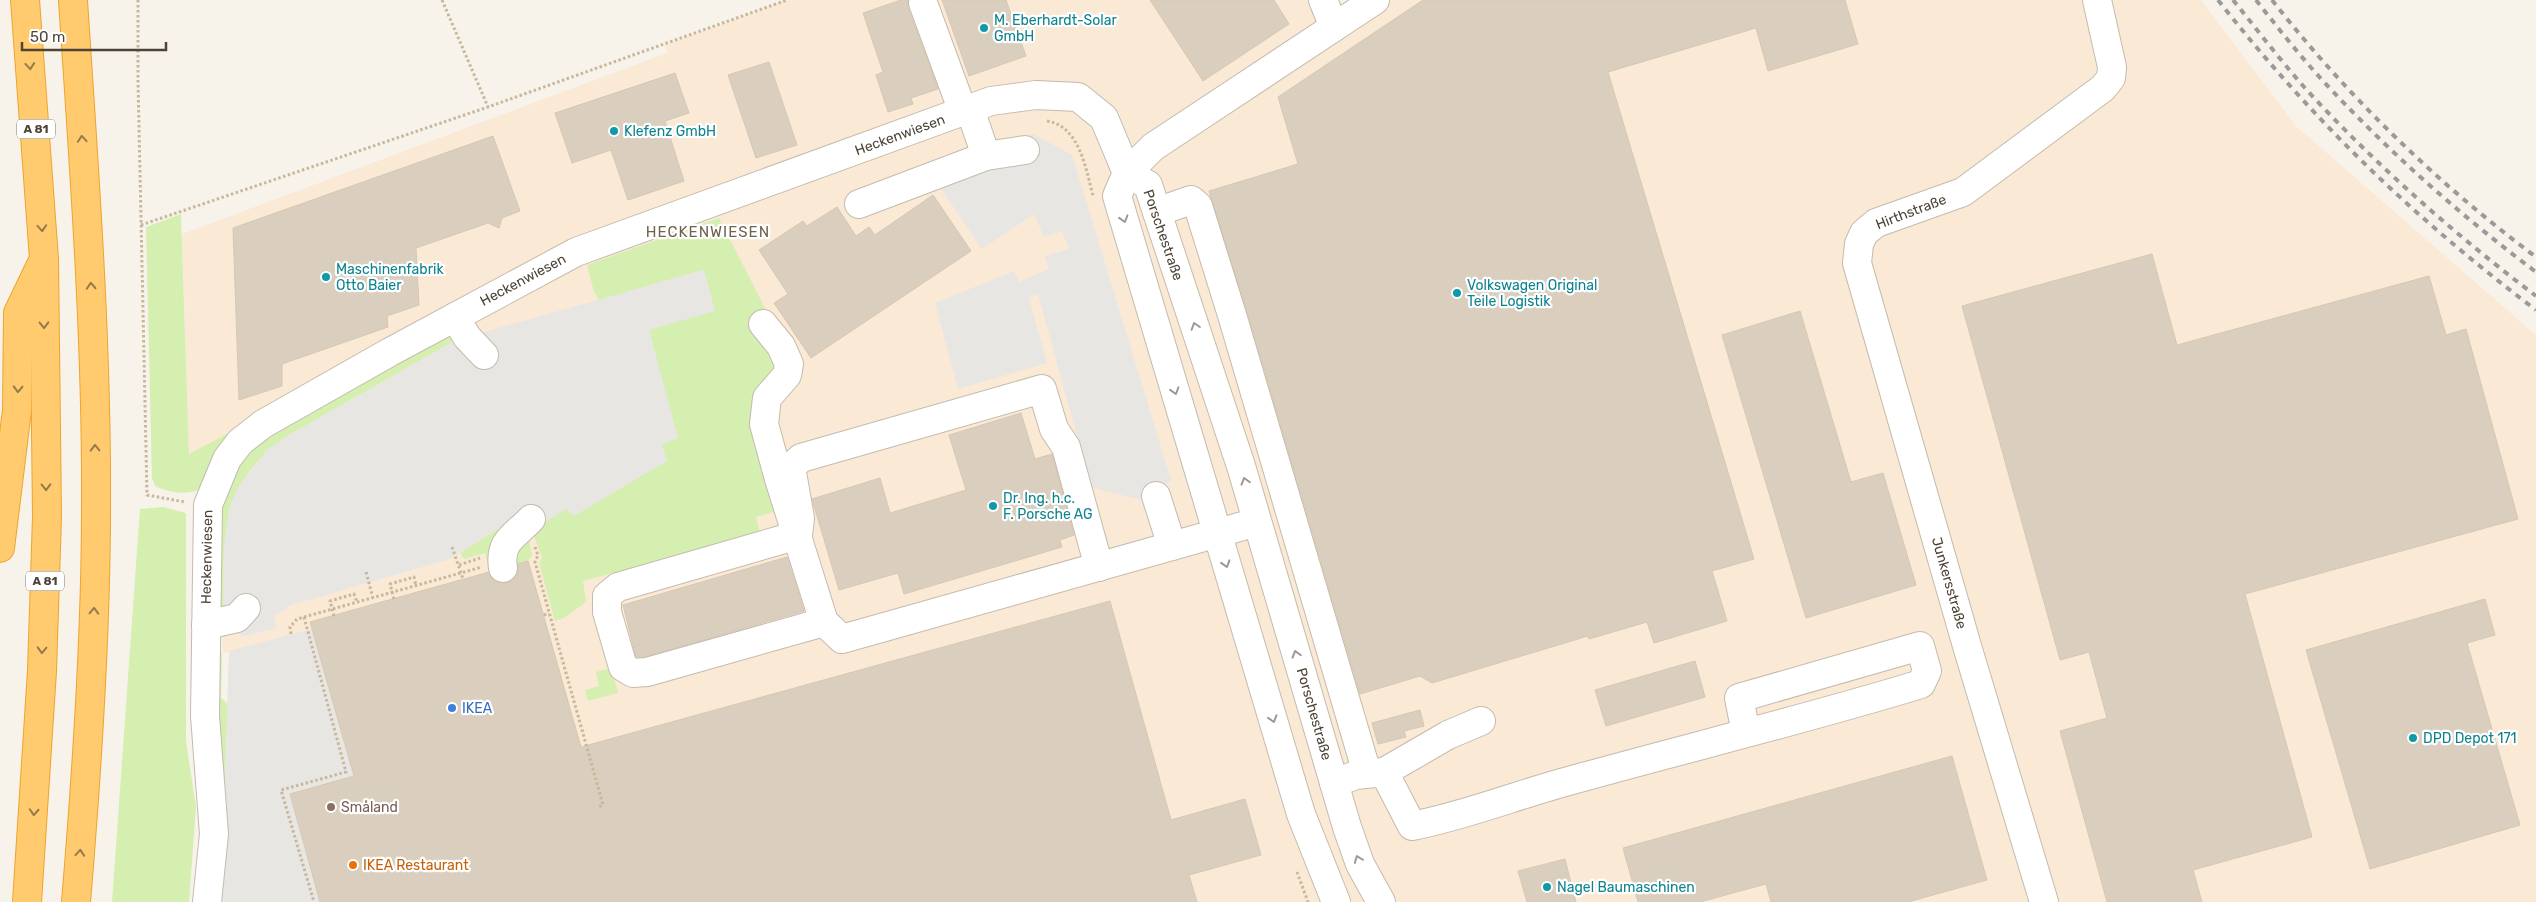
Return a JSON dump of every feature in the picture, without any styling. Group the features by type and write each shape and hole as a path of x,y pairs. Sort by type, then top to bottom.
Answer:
{"highway":[{"name":"A 81","path":"25,0 44,259 47,516 42,671 27,902"},
{"path":"74,0 92,313 96,508 91,695 76,902"},
{"path":"0,548 17,410 18,313 44,259"}],"street":[{"path":"1324,0 1334,27"},
{"path":"1127,173 1153,147 1167,137 1375,0"},
{"name":"Hirthstraße","path":"1857,263 1859,244 1864,232 1876,223 1963,192 2103,88 2111,78 2112,67 2097,0"},
{"path":"922,3 986,156"},
{"name":"Heckenwiesen","path":"207,902 218,835 205,716 208,504 227,459 240,442 263,424 576,252 991,101 1036,95 1078,97 1104,118 1127,173"},
{"path":"859,204 986,156 1025,150"},
{"name":"Porschestraße","path":"1336,902 1302,814 1117,196 1127,173 1148,185 1257,522 1334,783 1360,864 1382,902"},
{"path":"1156,212 1191,200 1198,206 1376,772 1412,826 1746,733 1921,684 1926,671 1920,646 1739,698 1746,733"},
{"name":"Junkersstraße","path":"1857,263 1967,646 2044,902"},
{"path":"455,317 467,337 484,356"},
{"path":"763,324 781,346 789,364 787,375 767,398 764,424 779,479 824,622 842,639 1257,522"},
{"path":"798,535 800,518 791,467 802,458 1042,388 1054,429 1066,447 1099,567"},
{"path":"1156,496 1172,546"},
{"path":"503,568 501,554 505,544 531,519"},
{"path":"798,535 618,587 607,596 607,612 623,668 633,673 647,672 824,622"},
{"path":"206,625 237,618 246,608"},
{"path":"1334,783 1376,772 1448,735 1482,721"}],"path":[{"path":"138,0 147,495 208,504"},
{"path":"442,0 488,107"},
{"path":"141,225 488,107 787,0"},
{"path":"452,546 463,580"},
{"path":"291,634 290,627 292,623 304,617 485,566 482,557 459,565"},
{"path":"544,615 550,614 535,562 548,607 550,616 552,625 567,678 562,679"},
{"path":"366,572 373,598"},
{"path":"394,599 390,584 414,577 416,586"},
{"path":"334,616 330,601 354,594 357,602"},
{"path":"304,617 346,772 281,790 314,902"},
{"path":"557,643 604,805 598,807"},
{"path":"572,695 583,734 578,736"}],"shaded area":[{"path":"787,0 1323,0 1335,27 1375,0 2201,0 2297,127 2536,335 2536,902 217,902 227,745 229,652 222,653 224,546 189,454 182,234 667,53 665,45"},
{"path":"1033,134 1072,155 1171,480 1141,500 1091,487 1038,294 1029,298 1047,363 958,389 935,303 1014,271 1019,282 1049,269 1045,256 1069,249 1062,231 1044,237 1034,214 982,249 927,168"},
{"path":"704,270 715,311 649,330 678,438 662,444 667,461 574,516 566,509 532,530 512,520 450,559 291,605 274,616 276,628 241,637 238,626 223,630 224,546 230,505 238,487 267,450 287,436 456,340"},
{"path":"312,629 354,776 290,794 320,902 217,902 223,837 229,651"}],"green space":[{"path":"181,214 189,454 238,428 200,489 183,493 155,486 152,478 146,227"},
{"path":"719,218 767,312 776,363 777,511 756,517 760,533 583,581 586,602 564,618 555,621 539,563 542,558 532,530 662,444 677,438 649,330 703,270 599,300 594,292 587,265"},
{"path":"451,330 456,340 287,436 264,455 248,474 236,493 225,535 224,612 212,615 214,521 229,480 244,459 271,433"},
{"path":"163,507 186,513 186,741 196,807 189,902 112,902 140,509"},
{"path":"512,520 513,524 500,534 493,543 492,553 495,570 490,572 485,553 464,559 460,553"},
{"path":"523,539 529,541 532,555 528,561 509,567"},
{"path":"222,653 221,698 228,704 223,825 212,655"},
{"path":"611,668 618,693 588,701 585,690 599,686 596,672"}],"building":[{"path":"901,0 908,0 908,8 938,89 911,98 913,104 888,112 876,75 883,72 863,13"},
{"name":"M. Eberhardt-Solar GmbH","path":"942,0 1006,0 1026,56 969,76"},
{"path":"1150,0 1274,0 1289,24 1203,81"},
{"name":"Volkswagen Original Teile Logistik","path":"1423,0 1845,0 1858,44 1768,71 1756,28 1608,72 1754,559 1712,571 1727,621 1654,643 1647,622 1589,639 1588,636 1432,683 1420,676 1360,694 1247,311 1209,191 1298,164 1278,97"},
{"path":"769,62 797,145 756,158 728,75"},
{"name":"Klefenz GmbH","path":"675,73 689,113 665,121 684,181 628,200 611,150 572,163 555,113"},
{"name":"Maschinenfabrik Otto Baier","path":"493,136 520,211 502,218 499,228 488,223 416,248 419,305 387,316 388,327 282,364 282,386 239,400 233,228"},
{"path":"933,195 971,251 811,358 774,303 788,294 759,250 803,221 807,226 837,207 856,236 869,227 875,235"},
{"path":"2152,254 2177,345 2429,276 2446,335 2466,329 2518,519 2245,594 2312,837 2193,870 2202,902 2107,902 2060,731 2107,718 2089,652 2060,660 1962,306"},
{"path":"1800,311 1851,482 1883,473 1916,585 1806,618 1722,335"},
{"name":"Dr. Ing. h.c. F. Porsche AG","path":"1021,413 1035,459 1052,454 1074,535 1060,540 1062,547 904,594 898,573 839,590 812,499 880,478 890,513 966,490 949,435"},
{"path":"787,557 804,611 644,657 636,657 623,605"},
{"path":"528,561 581,747 1110,601 1171,820 1245,799 1261,855 1189,875 1197,902 320,902 290,794 354,776 310,622 489,572 496,582 505,583 512,581 517,575 518,564"},
{"name":"DPD Depot 171","path":"2485,599 2495,635 2467,643 2520,825 2370,869 2306,650"},
{"path":"1695,661 1705,697 1606,726 1595,690"},
{"path":"1420,710 1424,726 1404,731 1406,737 1378,744 1372,723"},
{"path":"1952,756 1987,880 1908,902 1771,902 1766,884 1700,902 1638,902 1623,848"},
{"name":"Nagel Baumaschinen","path":"1565,859 1576,902 1527,902 1518,871"}],"railway":[{"path":"2218,0 2291,87 2367,166 2448,239 2536,310"},
{"path":"2233,0 2304,87 2367,152 2449,226 2536,296"},
{"path":"2256,0 2315,72 2374,133 2426,182 2536,272"},
{"path":"2272,0 2331,71 2395,137 2499,229 2536,257"}],"place":[{"name":"M. Eberhardt-Solar GmbH","path":"984,28"},
{"name":"Klefenz GmbH","path":"614,131"},
{"name":"Maschinenfabrik Otto Baier","path":"326,277"},
{"name":"Volkswagen Original Teile Logistik","path":"1457,293"},
{"name":"Dr. Ing. h.c. F. Porsche AG","path":"993,506"},
{"name":"IKEA","path":"452,708"},
{"name":"DPD Depot 171","path":"2413,738"},
{"name":"Småland","path":"331,807"},
{"name":"IKEA Restaurant","path":"353,865"},
{"name":"Nagel Baumaschinen","path":"1547,887"}],"district":[{"name":"HECKENWIESEN","path":"708,232"}]}
